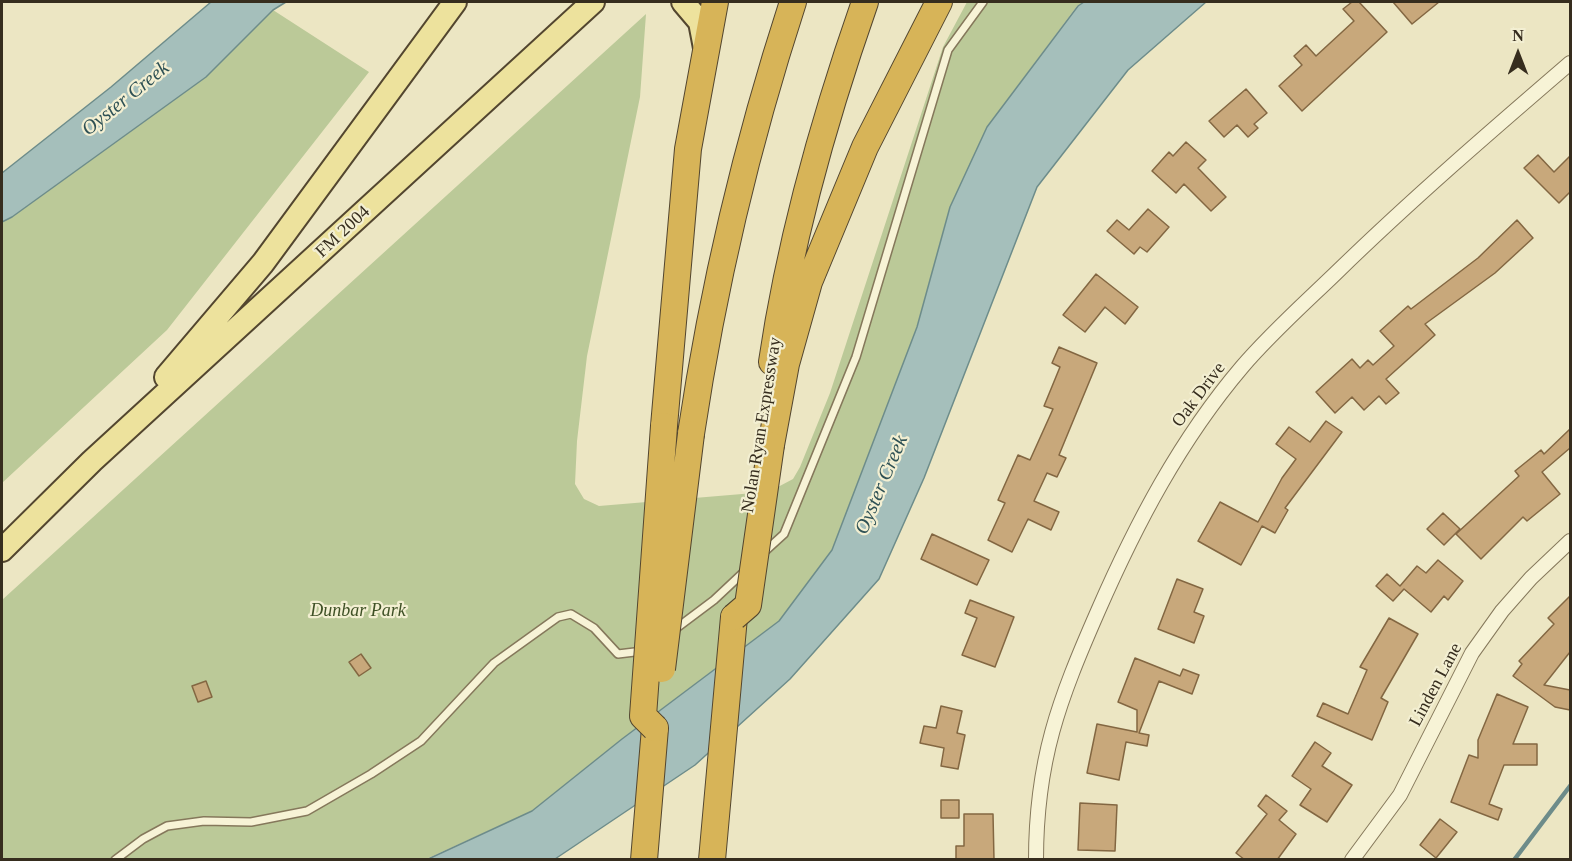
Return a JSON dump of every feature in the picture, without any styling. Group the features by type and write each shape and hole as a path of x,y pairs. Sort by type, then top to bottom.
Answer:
{"highway":[{"path":"655,729 643,716 663,426 688,149 715,2"},
{"path":"644,860 655,729 691,434 706,333 763,93 793,2"},
{"name":"Nolan Ryan Expressway","path":"765,447 778,321 812,169 840,74 865,2"},
{"path":"712,860 734,617 748,605 765,447 786,364 809,282 865,147 939,2"}],"main road":[{"name":"FM 2004","path":"92,461 263,263 455,2"},
{"name":"FM 2004","path":"2,550 92,461 593,2"},
{"path":"682,2 700,22 705,48"}],"street":[{"name":"Oak Drive","path":"1036,860 1041,777 1052,725 1067,681 1144,510 1192,433 1243,367 1302,305 1404,207 1570,63"},
{"name":"Linden Lane","path":"1352,860 1400,795 1472,653 1502,611 1570,541"}],"lane":[{"path":"115,860 143,839 167,826 204,821 251,822 307,811 371,774 421,741 494,663 558,617 571,614 594,628 618,654 647,651 714,600 783,534 856,357 948,50 983,2"}],"green space":[{"name":"Dunbar Park","path":"967,2 1084,2 1077,6 987,127 950,207 917,327 832,550 779,621 622,739 532,811 426,859 2,860 2,600 646,14 640,97 587,356 577,441 575,484 584,499 599,506 754,493 776,488 793,479 830,393 943,47"},
{"path":"273,10 369,72 167,330 2,483 2,222 206,77"}],"water":[{"name":"Oyster Creek","path":"211,2 286,2 273,10 206,77 2,222 2,173 111,87"},
{"name":"Oyster Creek","path":"1084,2 1206,2 1128,70 1037,187 924,478 879,579 790,679 695,765 555,859 426,860 532,811 622,739 779,621 832,550 917,327 950,207 987,127 1078,6"}],"building":[{"path":"1352,2 1359,2 1387,32 1302,111 1279,86 1302,65 1294,56 1306,45 1316,56 1354,21 1343,9"},
{"path":"1393,2 1439,2 1412,24"},
{"path":"1246,89 1267,113 1254,124 1258,128 1248,137 1237,125 1224,137 1209,121"},
{"path":"1186,142 1206,160 1198,168 1226,197 1211,211 1184,184 1176,193 1152,171 1169,152 1173,156"},
{"path":"1538,155 1554,172 1570,156 1570,192 1559,203 1524,168"},
{"path":"1148,209 1169,227 1147,252 1140,247 1134,254 1107,231 1117,220 1129,230"},
{"path":"1517,220 1533,238 1495,273 1425,324 1435,335 1386,379 1399,393 1386,404 1379,396 1364,410 1352,397 1335,413 1316,392 1352,359 1360,368 1368,360 1373,365 1394,346 1380,331 1408,306 1411,309 1478,258"},
{"path":"1096,274 1138,307 1125,324 1105,307 1085,332 1063,315"},
{"path":"1059,347 1097,363 1059,455 1066,458 1057,477 1047,473 1034,501 1059,512 1051,530 1028,519 1012,552 988,540 1005,503 998,500 1018,455 1030,460 1053,409 1044,406 1060,367 1052,363"},
{"path":"1326,421 1342,432 1285,508 1288,510 1275,533 1262,526 1241,565 1198,541 1220,502 1258,522 1282,478 1296,459 1276,444 1289,427 1310,442"},
{"path":"1570,429 1570,448 1542,472 1560,494 1527,521 1523,517 1481,559 1456,534 1519,476 1515,471 1541,450 1544,454"},
{"path":"1443,513 1460,529 1444,545 1427,529"},
{"path":"932,534 989,560 977,585 921,559"},
{"path":"1438,560 1463,581 1448,600 1444,596 1431,612 1404,589 1393,601 1376,586 1387,574 1400,586 1417,566 1426,573"},
{"path":"1177,579 1203,589 1194,612 1204,616 1194,643 1158,629"},
{"path":"1570,596 1570,652 1544,685 1570,690 1570,710 1555,707 1513,676 1522,664 1519,661 1554,624 1548,618"},
{"path":"970,600 1014,617 995,667 962,655 977,618 965,613"},
{"path":"1389,618 1418,634 1381,698 1388,702 1372,740 1317,716 1323,703 1348,714 1367,670 1360,667"},
{"path":"361,654 371,668 359,676 349,662"},
{"path":"1135,658 1180,676 1183,669 1199,675 1192,694 1159,681 1139,733 1149,735 1147,746 1126,742 1119,780 1087,773 1097,724 1137,732 1137,710 1118,702"},
{"path":"206,681 212,697 198,702 192,686"},
{"path":"1497,694 1528,707 1513,744 1537,744 1537,765 1504,765 1489,804 1502,809 1498,820 1451,802 1469,755 1478,758 1478,740"},
{"path":"941,706 962,711 957,733 965,735 958,769 941,766 944,748 920,743 924,726 936,728"},
{"path":"1315,742 1331,753 1322,766 1352,785 1327,822 1300,805 1311,789 1292,776"},
{"path":"1266,795 1287,811 1279,820 1296,834 1277,860 1245,860 1236,853 1267,814 1258,806"},
{"path":"941,800 959,800 959,818 941,818"},
{"path":"1080,803 1117,805 1115,851 1078,850"},
{"path":"964,814 993,814 994,860 956,860 956,846 964,846"},
{"path":"1440,819 1457,832 1436,858 1420,845"}],"waterway":[{"path":"1514,860 1570,786"}]}
